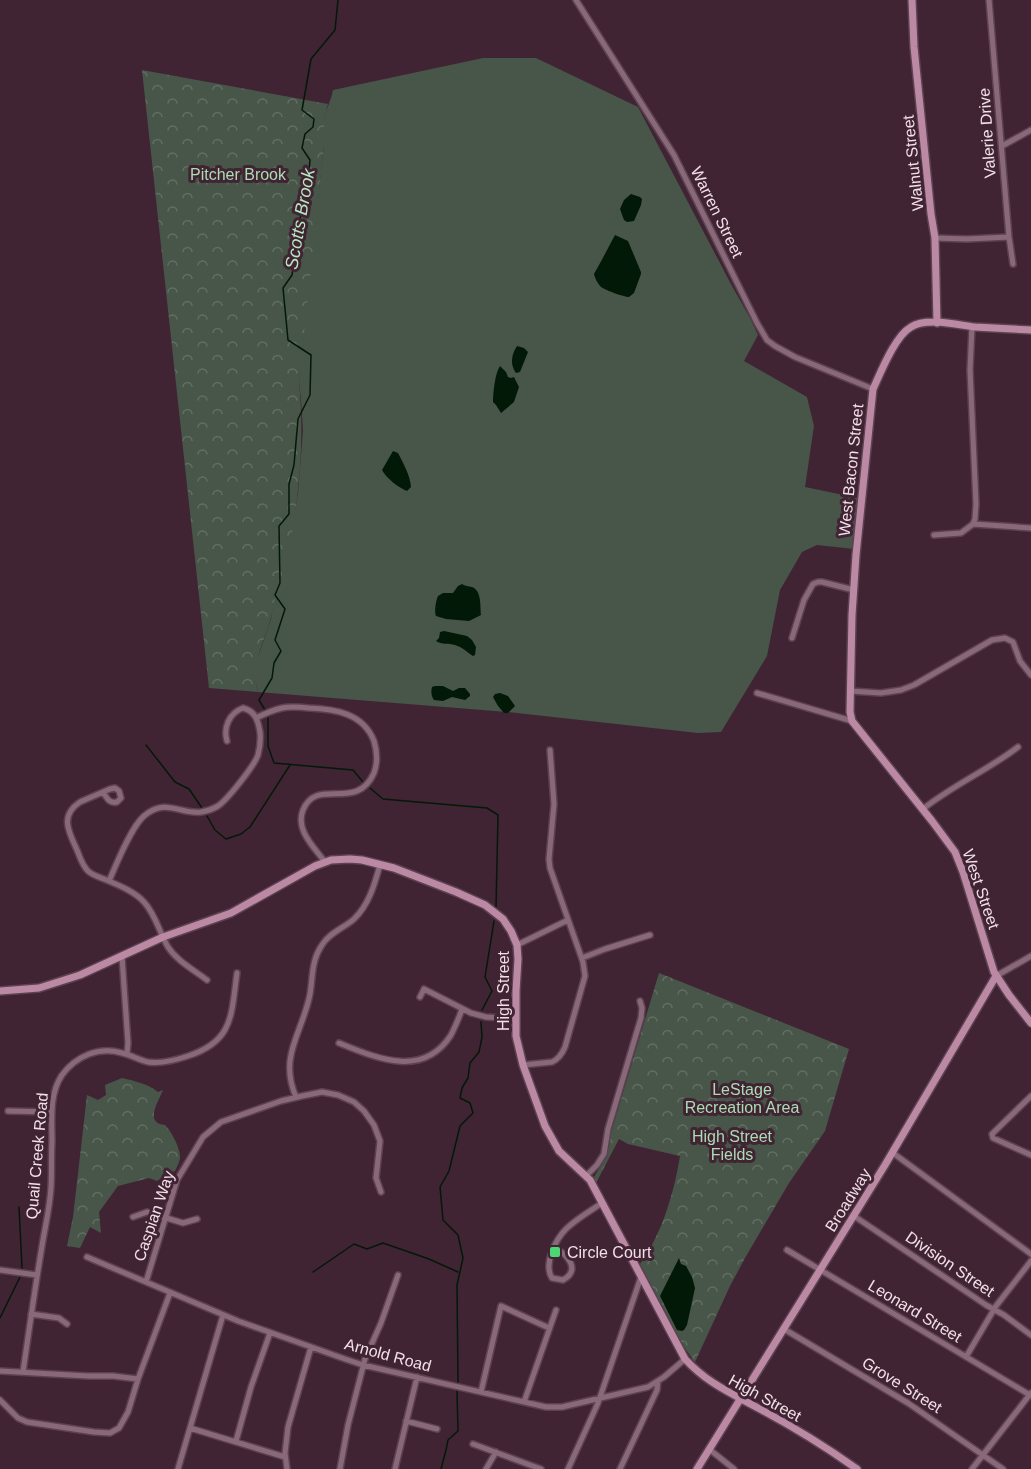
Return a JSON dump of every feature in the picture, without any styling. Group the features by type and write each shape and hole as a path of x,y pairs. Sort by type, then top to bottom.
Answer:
{"street":[{"name":"Warren Street","path":"576,0 674,155 767,340 795,357 873,389"},
{"name":"Walnut Street","path":"912,0 914,48 935,238 937,323"},
{"name":"Valerie Drive","path":"989,0 1013,264"},
{"path":"1002,146 1031,130"},
{"path":"935,238 1009,237"},
{"name":"West Bacon Street","path":"852,721 849,712 856,555 873,389 894,347 906,330 915,325 937,323 1031,330"},
{"path":"972,327 970,370 976,504 973,524"},
{"path":"934,535 961,533 973,524 1031,528"},
{"path":"792,638 804,600 813,584 822,582 854,590"},
{"path":"850,691 881,693 901,690 914,685 992,640 1005,638 1015,643 1020,661 1031,675"},
{"path":"757,693 852,721"},
{"path":"256,718 270,711 291,706 335,710 356,719 372,736 376,764 373,775 366,784 357,791 346,794 318,795 308,802 302,812 303,833 325,862"},
{"path":"109,881 134,829 145,815 155,809 166,807 202,812 218,806 226,799 258,755 261,738 256,718 252,712 243,708 236,711 226,727 227,741"},
{"name":"West Street","path":"852,721 949,842 958,858 996,976 1031,1023"},
{"path":"923,809 1018,747"},
{"path":"523,1065 552,1062 557,1060 563,1052 585,976 582,958 550,868 554,804 550,750"},
{"path":"104,792 74,806 68,816 69,832 86,869 142,899 152,911 172,952 207,980"},
{"name":"High Street","path":"0,991 50,986 80,975 163,937 231,913 306,870 325,862 362,860 404,872 485,905 503,919 517,945 516,1036 540,1115 551,1139 563,1155 586,1176 685,1359 709,1381 841,1457 857,1469"},
{"path":"296,1097 289,1067 291,1050 310,994 313,964 327,938 356,917 364,906 380,865"},
{"path":"517,945 568,920"},
{"path":"582,958 650,935"},
{"path":"996,976 1031,956"},
{"path":"122,957 127,1054"},
{"name":"Quail Creek Road","path":"23,1372 51,1188 52,1112 56,1088 63,1074 74,1062 86,1055 102,1051 115,1051 150,1062 177,1060 201,1052 217,1041 231,1016 237,974"},
{"name":"Broadway","path":"697,1469 893,1153 996,976"},
{"path":"420,997 424,989 481,1017 516,1019"},
{"path":"586,1176 604,1154 607,1131 641,1018 640,1001"},
{"path":"339,1043 388,1060 416,1061 434,1053 445,1043 462,1009"},
{"name":"Caspian Way","path":"147,1282 177,1180 198,1145 210,1130 221,1122 296,1097 322,1092 338,1095 354,1102 375,1125 380,1142 376,1178 381,1192"},
{"path":"1031,1096 992,1135 993,1138 1031,1155"},
{"path":"8,1112 52,1112"},
{"path":"893,1153 1031,1254"},
{"path":"555,1248 572,1265 568,1277 563,1280 552,1278 548,1265 559,1238 566,1228 602,1203"},
{"path":"133,1217 147,1212 183,1223 197,1219"},
{"name":"Division Street","path":"854,1216 1031,1335"},
{"name":"Leonard Street","path":"787,1250 1030,1394"},
{"name":"Arnold Road","path":"87,1257 223,1315 363,1365 554,1408 648,1387 685,1359"},
{"path":"966,1357 994,1309 1031,1262"},
{"path":"0,1270 37,1275"},
{"path":"340,1469 363,1365 398,1275"},
{"path":"568,1469 600,1399 641,1277"},
{"path":"0,1400 18,1418 27,1422 94,1432 110,1432 119,1428 124,1420 170,1293"},
{"path":"481,1392 501,1306 549,1328"},
{"path":"524,1402 556,1310"},
{"path":"31,1314 59,1318 67,1324"},
{"path":"178,1469 223,1315"},
{"name":"Grove Street","path":"784,1329 908,1403 1003,1469"},
{"path":"236,1441 251,1387 270,1333"},
{"path":"287,1469 285,1457 288,1427 311,1347"},
{"path":"0,1371 138,1379"},
{"path":"395,1469 417,1377"},
{"path":"620,1469 657,1390 658,1381"},
{"path":"972,1469 1030,1394"},
{"path":"406,1421 437,1429"},
{"path":"190,1428 285,1457"},
{"path":"473,1444 541,1469"},
{"path":"709,1449 734,1469"},
{"path":"486,1469 496,1452"}],"green space":[{"path":"483,58 536,58 638,107 758,335 744,361 807,397 814,426 805,487 858,498 854,549 817,545 802,552 780,590 767,656 721,732 698,733 507,712 258,692 255,666 271,619 274,598 286,560 298,493 303,430 299,381 301,349 324,145 324,119 333,90"},
{"name":"Pitcher Brook","path":"142,70 328,104 324,119 324,145 299,381 301,448 298,493 287,559 256,665 258,692 209,688"},
{"name":"LeStage Recreation Area","path":"659,973 849,1049 825,1131 789,1183 745,1258 695,1362 681,1343 640,1264 655,1240 666,1213 680,1156 628,1144 619,1139 596,1183 594,1177 607,1156 610,1136"},
{"path":"122,1078 146,1085 158,1092 163,1090 154,1116 155,1120 165,1125 177,1144 180,1153 179,1162 175,1171 157,1181 149,1178 118,1186 99,1212 101,1233 90,1227 80,1248 67,1246 73,1217 87,1095 98,1100 106,1095 105,1085"}],"shaded area":[{"path":"631,194 642,199 634,221 627,222 620,209 624,200"},
{"path":"615,235 628,241 641,272 634,293 629,297 601,287 594,274"},
{"path":"517,346 528,352 520,372 516,373 512,360"},
{"path":"500,366 508,377 514,377 519,387 514,402 501,413 493,402"},
{"path":"393,451 398,453 408,474 411,487 407,491 400,488 382,470"},
{"path":"462,584 472,587 477,592 481,615 469,621 436,616 438,596 443,593 453,593"},
{"path":"440,632 467,636 476,647 475,655 473,656 458,646 436,641"},
{"path":"435,686 443,686 453,691 465,688 470,696 465,700 452,697 443,701 434,700 431,690"},
{"path":"500,693 508,696 515,706 508,713 504,713 493,697"},
{"path":"679,1258 692,1277 695,1288 687,1325 682,1331 677,1330 660,1296"}],"waterway":[{"name":"Scotts Brook","path":"265,710 259,700 272,678 274,663 281,651 275,640 285,609 275,595 280,583 279,526 289,514 289,484 294,465 298,419 310,395 311,355 288,340 283,288 292,275 308,181 310,160 302,148 305,134 313,127 314,119 302,110 311,59 335,30 338,0"},
{"name":"Scotts Brook","path":"268,718 268,746 274,763 353,770 363,782"},
{"path":"146,745 175,782 189,789 202,808"},
{"path":"207,816 215,830 226,839 241,834 250,827 290,765"},
{"name":"Scotts Brook","path":"370,788 383,799 487,808 498,815 496,907"},
{"name":"Scotts Brook","path":"482,1010 492,991 485,977 494,921"},
{"name":"Scotts Brook","path":"458,1383 457,1285 463,1258 458,1235 443,1220 440,1187 449,1171 460,1126 473,1113 470,1103 460,1098 462,1088 468,1078 470,1063 479,1052 482,1037 481,1022"},
{"path":"19,1207 22,1268"},
{"path":"313,1272 354,1244 367,1249 383,1243 458,1272"},
{"path":"0,1318 20,1277"},
{"name":"Scotts Brook","path":"441,1469 448,1440 458,1431 457,1391"}],"place":[{"name":"Circle Court","path":"555,1252"}],"park label":[{"name":"High Street Fields","path":"732,1145"}]}
